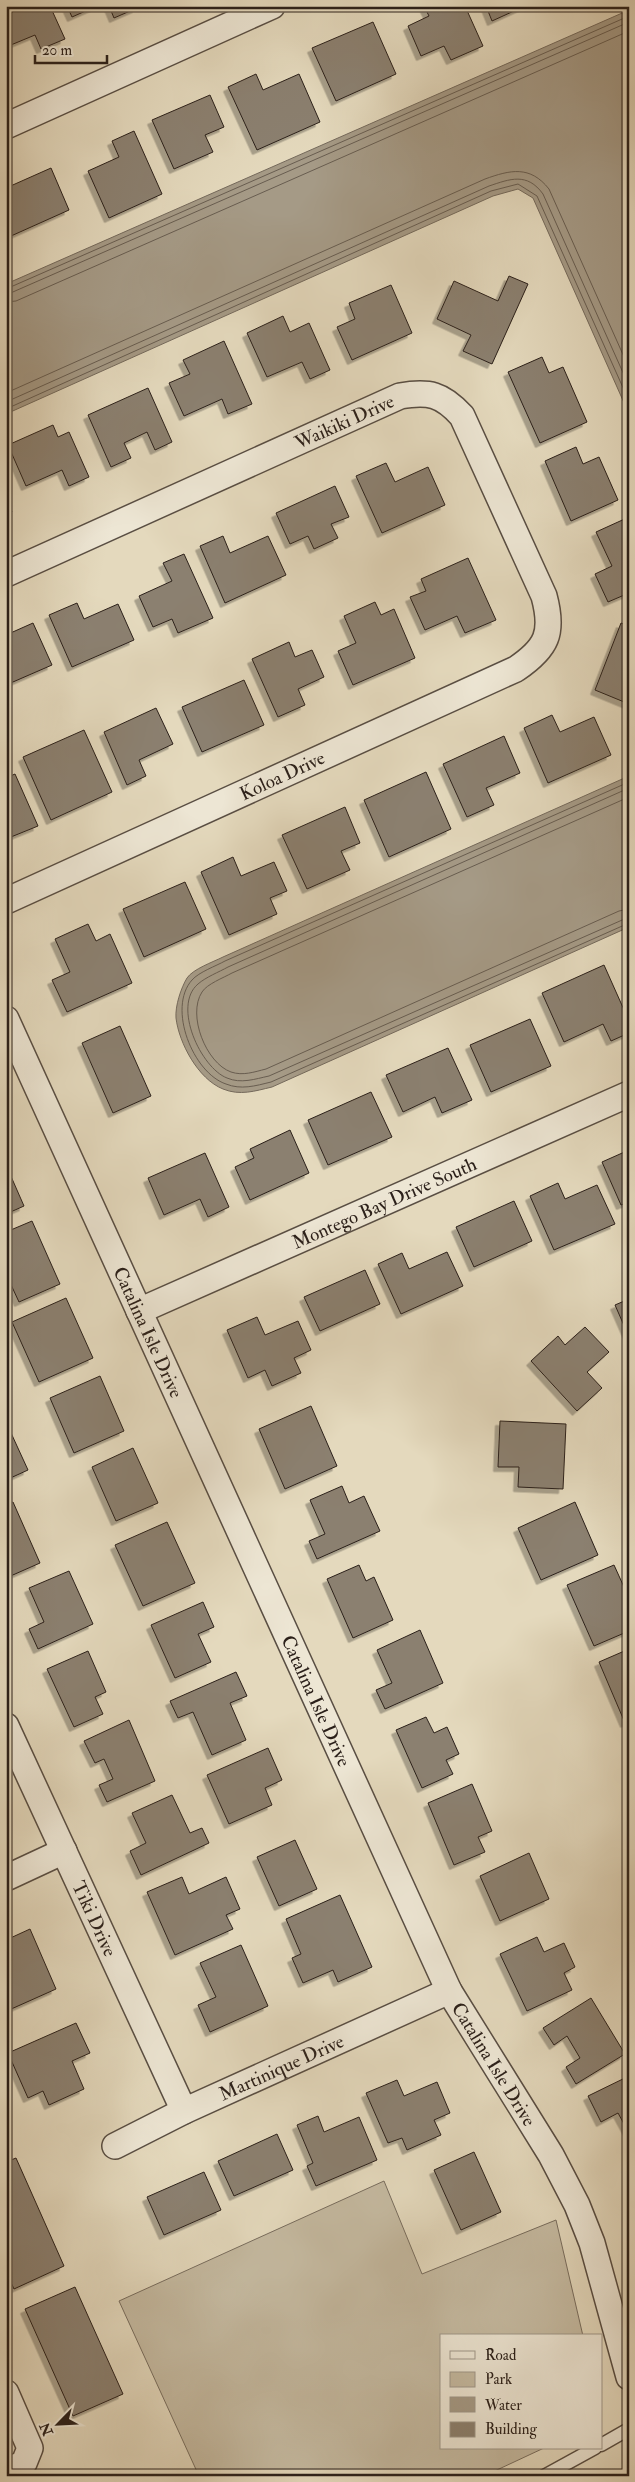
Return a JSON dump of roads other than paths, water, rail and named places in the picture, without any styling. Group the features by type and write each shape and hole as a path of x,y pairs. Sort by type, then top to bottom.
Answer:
{"street":[{"path":"6,126 272,6"},
{"name":"Waikiki Drive","path":"6,574 400,396 416,393 432,394 450,402 462,416 544,596 549,616 547,637"},
{"name":"Koloa Drive","path":"6,901 516,669 534,656 547,637"},
{"name":"Catalina Isle Drive","path":"6,1019 449,1991 552,2155 577,2205 592,2243 629,2377"},
{"name":"Montego Bay Drive South","path":"139,1310 629,1094"},
{"name":"Tiki Drive","path":"6,1726 184,2111"},
{"path":"6,1878 64,1851"},
{"name":"Martinique Drive","path":"115,2146 184,2111 449,1991"},
{"path":"6,2394 30,2448 24,2463 6,2472"}],"lane":[{"path":"602,2444 629,2429"},
{"path":"544,2476 591,2450"}],"water":[{"path":"629,10 629,414 533,198 518,189 493,196 6,414 6,284"},
{"path":"629,776 629,927 272,1087 241,1092 223,1089 206,1077 191,1059 181,1038 176,1013 177,1003 183,987 187,978 194,972 223,957"}]}
